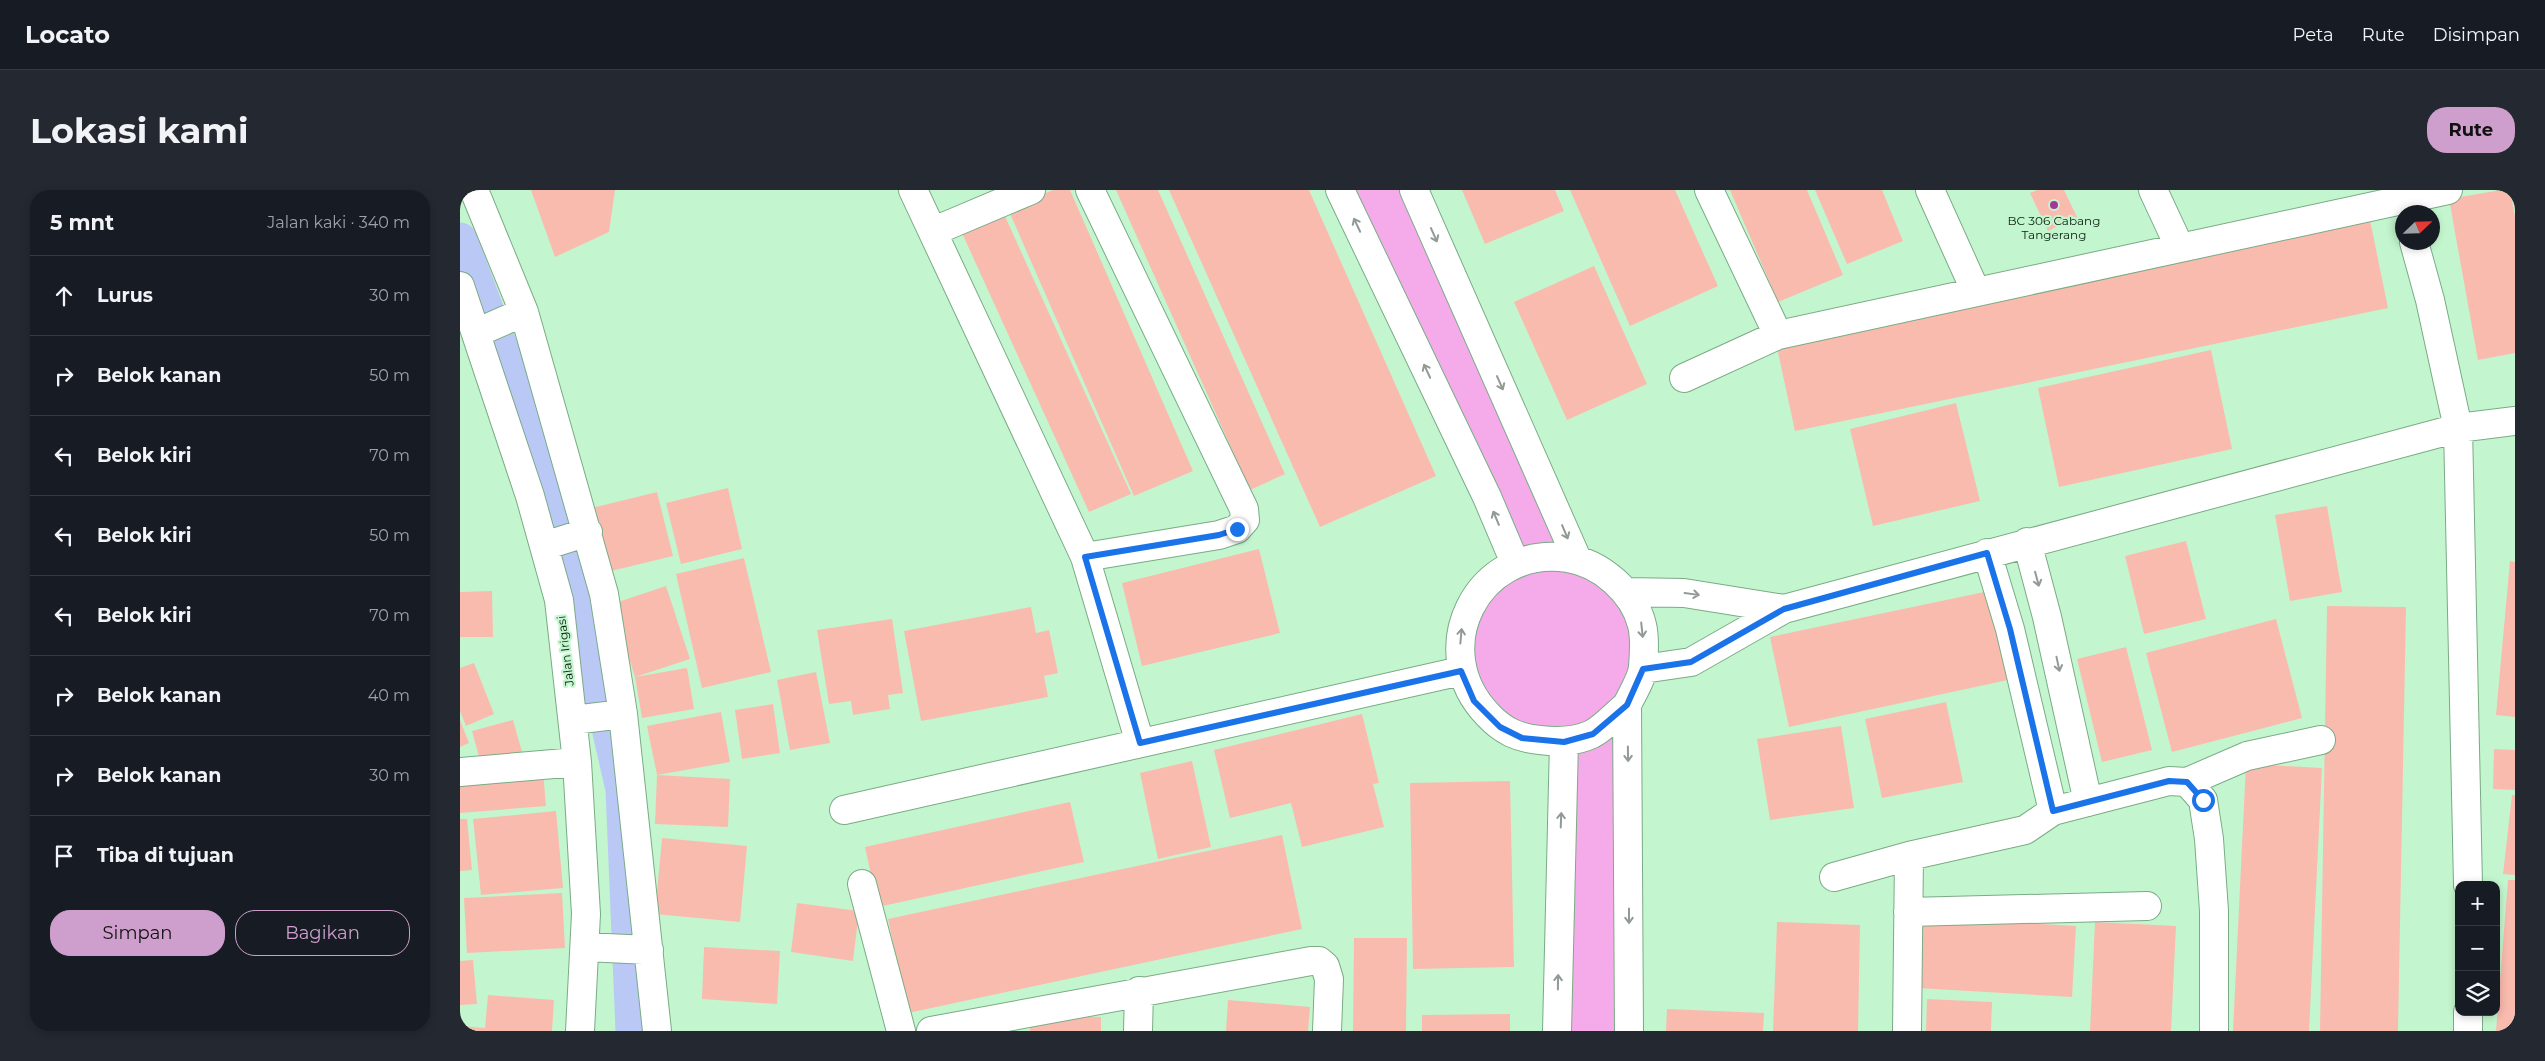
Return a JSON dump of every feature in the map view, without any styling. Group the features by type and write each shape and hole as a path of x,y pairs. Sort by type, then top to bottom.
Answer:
{"street":[{"path":"474,190 501,322 565,539 604,594 617,715 619,949 657,1031"},
{"path":"913,190 934,231 1085,557 1140,743"},
{"path":"934,231 1031,190"},
{"path":"1085,557 1219,535 1237,529 1245,520 1244,509 1090,190"},
{"path":"1340,190 1487,498 1515,563"},
{"path":"1414,190 1577,560"},
{"path":"1709,190 1778,335"},
{"path":"1930,190 1976,292"},
{"path":"2153,190 2180,248"},
{"path":"1684,378 1778,335 2448,190"},
{"path":"2416,250 2430,300 2458,428 2468,881"},
{"name":"Jalan Irigasi","path":"460,286 501,322 530,496 565,539 559,600 578,719 577,762 586,914 619,949 580,1031"},
{"path":"1643,669 1691,662 1784,609 2027,542 2458,428 2515,421"},
{"path":"2027,542 2048,617 2088,802"},
{"path":"1987,553 2010,629 2053,811"},
{"path":"1627,705 1593,734 1564,742 1522,738 1500,727 1474,701 1461,671 1460,634 1468,607 1487,582 1515,563 1553,556 1577,560 1603,572 1625,592 1637,612 1642,627 1643,669 1627,705 1629,1031"},
{"path":"1625,592 1684,593 1784,609"},
{"path":"844,810 1461,671"},
{"path":"578,719 617,715"},
{"path":"1834,877 1909,856 2024,830 2053,811 2169,781 2187,782 2247,756 2321,740"},
{"path":"1557,1031 1564,742"},
{"path":"463,769 577,762"},
{"path":"2187,782 2203,800 2209,839 2214,911 2214,1031"},
{"path":"1906,1031 1909,856"},
{"path":"862,884 901,1031"},
{"path":"1908,912 2146,906"},
{"path":"942,1030 1139,991 1319,961 1326,966 1328,979 1328,1031"},
{"path":"1138,1031 1139,991"},
{"path":"2468,1016 2468,1031"}],"shaded area":[{"path":"1340,190 1415,190 1577,559 1637,612 1627,705 1628,1031 1557,1031 1564,743 1500,727 1460,633 1515,563"}],"building":[{"path":"531,190 615,190 609,232 555,257"},
{"path":"1053,190 1070,190 1193,471 1134,496 1008,209"},
{"path":"1116,190 1158,190 1285,474 1250,490"},
{"path":"1169,190 1309,190 1436,476 1320,527"},
{"path":"1462,190 1555,190 1564,211 1485,244"},
{"path":"1570,190 1675,190 1718,286 1630,326"},
{"path":"1730,190 1807,190 1843,275 1778,302"},
{"path":"1815,190 1882,190 1903,241 1847,264"},
{"name":"BC 306 Cabang Tangerang","path":"2037,190 2064,190 2077,217 2048,231 2030,193"},
{"path":"2510,190 2515,216 2515,353 2478,360 2449,199"},
{"path":"1004,214 1131,494 1089,512 962,233"},
{"path":"2370,220 2388,308 1795,431 1776,343"},
{"path":"1594,266 1647,384 1567,420 1514,302"},
{"path":"2211,350 2232,449 2059,487 2038,388"},
{"path":"1956,403 1980,501 1873,526 1850,429"},
{"path":"728,488 742,549 681,564 666,503"},
{"path":"657,492 673,556 607,572 592,508"},
{"path":"2327,506 2342,592 2290,601 2275,515"},
{"path":"2186,541 2206,619 2144,634 2125,556"},
{"path":"1259,549 1280,633 1142,666 1122,583"},
{"path":"744,558 771,672 702,688 676,574"},
{"path":"2510,561 2515,562 2515,717 2496,715"},
{"path":"666,586 690,659 635,677 612,604"},
{"path":"492,591 493,637 460,637 460,592"},
{"path":"1989,591 2008,680 1789,727 1770,637"},
{"path":"2327,606 2406,607 2398,1031 2320,1031"},
{"path":"1031,607 1036,633 1049,630 1058,673 1044,676 1048,697 921,721 904,631"},
{"path":"892,619 903,693 888,695 890,709 853,715 851,701 829,704 817,630"},
{"path":"2276,619 2302,718 2172,752 2146,653"},
{"path":"2126,647 2152,750 2102,762 2077,659"},
{"path":"474,663 494,714 466,726 460,711 460,668"},
{"path":"687,668 694,709 642,718 635,677"},
{"path":"816,672 830,743 790,750 777,680"},
{"path":"1946,702 1963,782 1882,798 1865,719"},
{"path":"773,704 780,753 742,759 735,710"},
{"path":"721,712 730,762 657,775 647,726"},
{"path":"1362,714 1379,783 1373,784 1384,827 1302,847 1291,803 1230,818 1214,750"},
{"path":"460,720 469,743 460,747"},
{"path":"513,720 524,759 483,771 472,731"},
{"path":"1841,726 1854,808 1770,820 1757,739"},
{"path":"2494,749 2515,750 2515,790 2493,789"},
{"path":"1192,761 1211,847 1158,859 1140,773"},
{"path":"2246,764 2322,768 2309,1031 2233,1031"},
{"path":"543,771 546,806 460,813 460,778"},
{"path":"657,775 730,779 728,827 655,824"},
{"path":"1510,781 1514,967 1413,969 1410,783"},
{"path":"2512,795 2515,795 2515,875 2503,874"},
{"path":"1070,802 1084,862 878,907 865,847"},
{"path":"556,811 563,888 481,895 473,819"},
{"path":"460,819 467,819 472,870 460,871"},
{"path":"1282,835 1302,929 908,1013 888,919"},
{"path":"662,838 747,846 740,922 655,914"},
{"path":"2508,880 2515,880 2515,1031 2496,1031 2497,1016 2500,1016 2500,981"},
{"path":"562,893 565,948 467,953 464,898"},
{"path":"797,903 859,911 853,961 791,952"},
{"path":"1921,917 2076,926 2072,997 1917,988"},
{"path":"1777,922 1860,925 1858,1031 1773,1031"},
{"path":"2095,922 2176,926 2171,1031 2090,1031"},
{"path":"1354,938 1407,938 1406,1031 1353,1031"},
{"path":"704,947 780,951 777,1004 702,999"},
{"path":"473,960 477,1004 460,1005 460,961"},
{"path":"488,995 554,1000 552,1031 460,1031 460,1026 485,1028"},
{"path":"1927,999 1992,1002 1991,1031 1926,1031"},
{"path":"1228,1000 1310,1007 1308,1031 1226,1031"},
{"path":"1667,1009 1764,1013 1763,1031 1666,1031"},
{"path":"1510,1014 1510,1031 1422,1031 1422,1015"},
{"path":"1030,1015 1101,1017 1101,1031 1030,1031"}],"waterway":[{"path":"460,240 554,489 623,789 633,1031"}],"place":[{"name":"BC 306 Cabang Tangerang","path":"2054,205"}],"route":[{"path":"1237,529 1219,535 1085,557 1140,743 1461,671 1474,701 1500,727 1522,738 1564,742 1593,734 1627,705 1643,669 1691,662 1784,609 1987,553 2010,629 2053,811 2169,781 2187,782 2203,800"}]}
